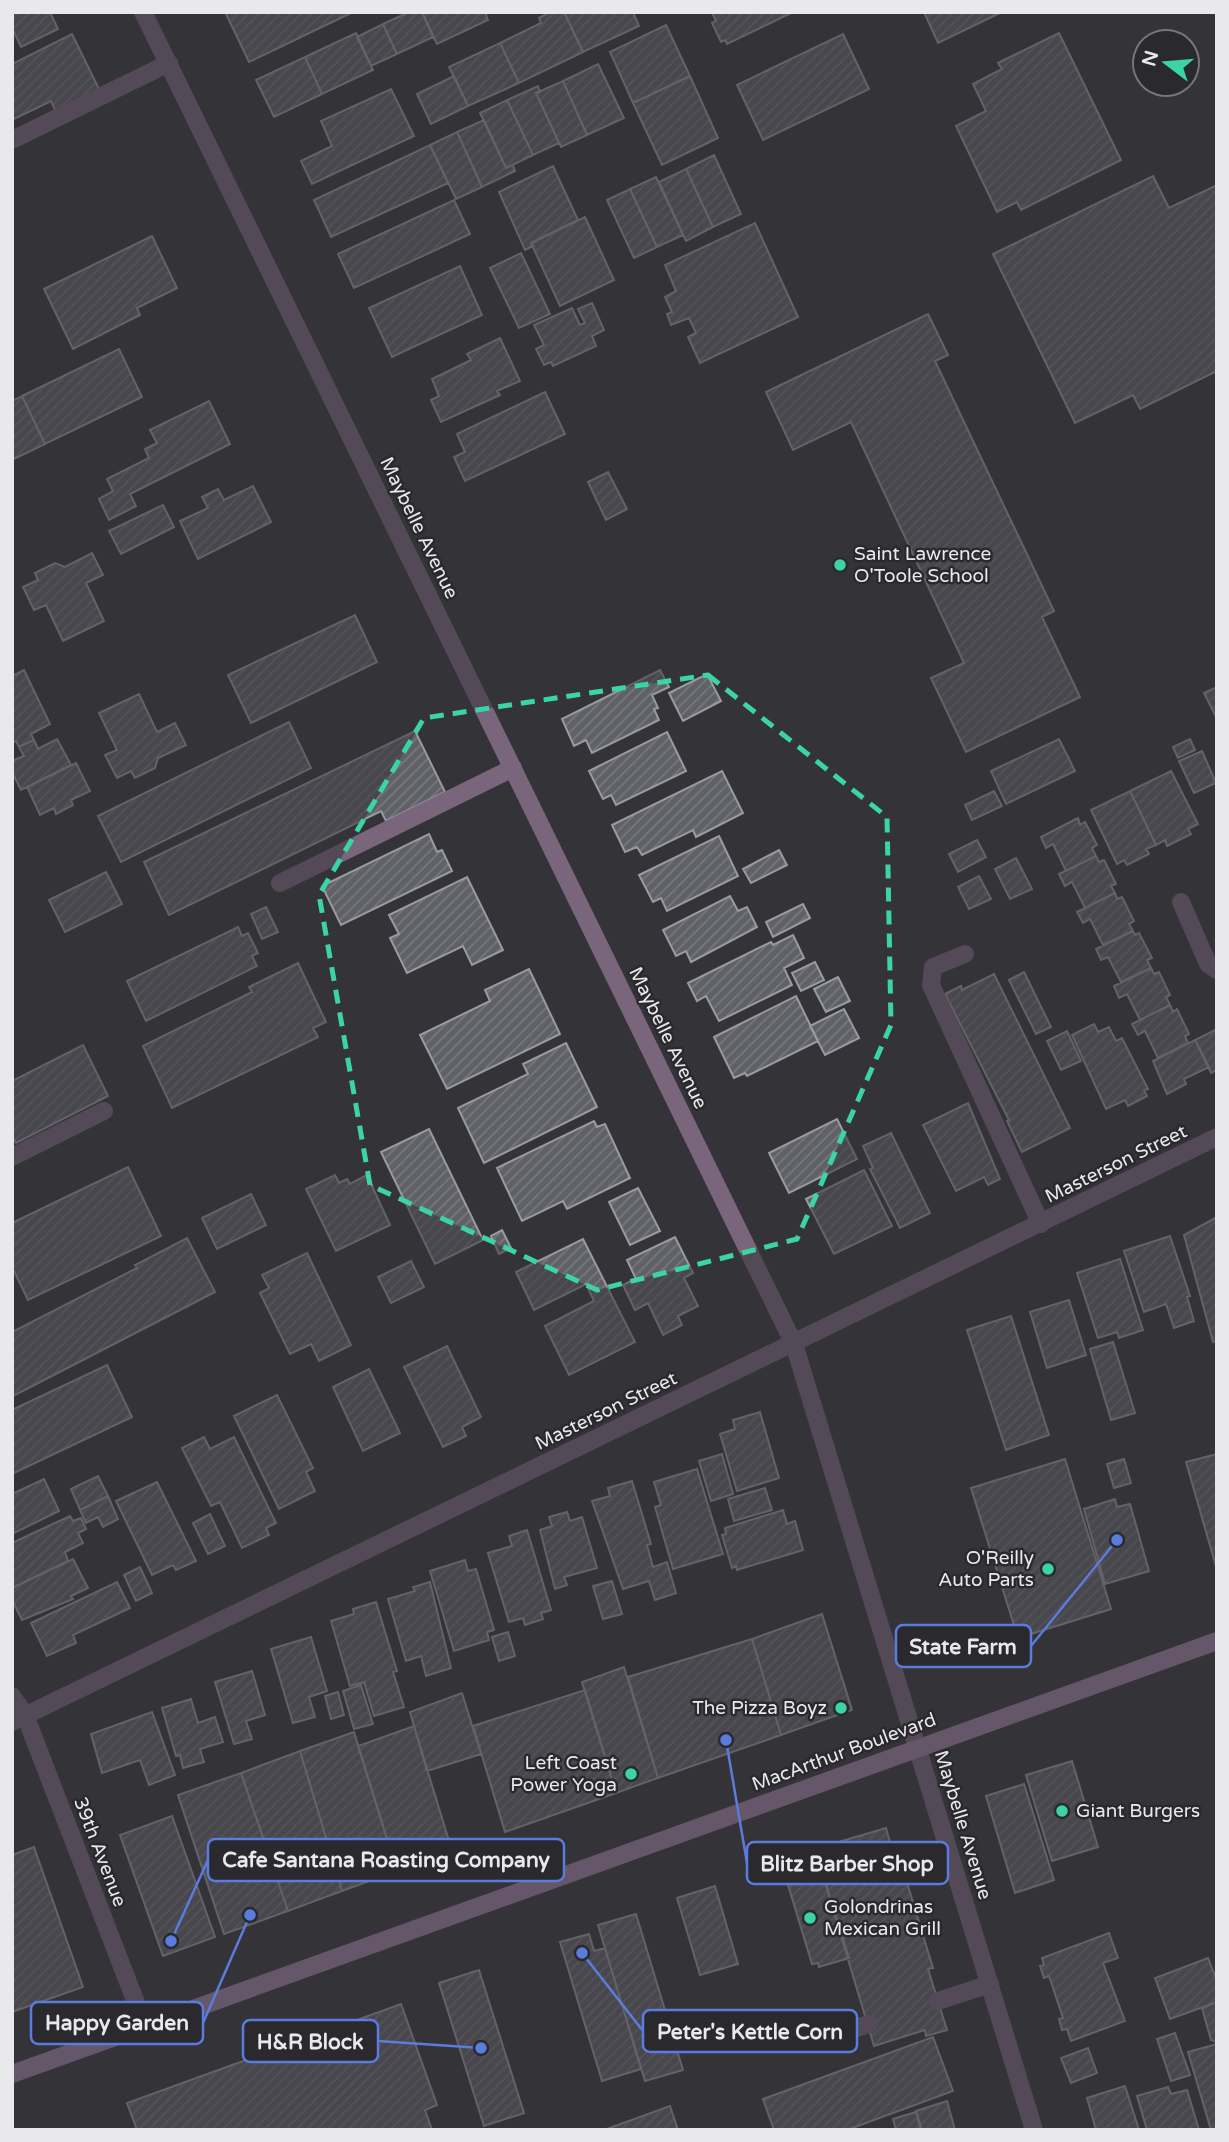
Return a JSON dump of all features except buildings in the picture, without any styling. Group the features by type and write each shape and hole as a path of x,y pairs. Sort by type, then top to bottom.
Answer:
{"main road":[{"name":"MacArthur Boulevard","path":"12,2074 1217,1641"}],"street":[{"name":"Maybelle Avenue","path":"144,12 794,1344 1034,2130"},
{"path":"12,140 169,63"},
{"path":"280,883 513,768"},
{"path":"1181,902 1208,964 1217,970"},
{"path":"965,954 933,967 931,985 1041,1224"},
{"path":"12,1157 104,1111"},
{"name":"Masterson Street","path":"19,1719 1217,1138"},
{"name":"39th Avenue","path":"12,1696 19,1719 145,2025"},
{"path":"938,2001 990,1984"},
{"path":"802,2023 809,2043 869,2024"}],"highlighted area":[{"path":"708,675 887,817 891,1025 797,1239 597,1290 370,1185 319,895 424,718"}],"place":[{"name":"Saint Lawrence O'Toole School","path":"840,565"},
{"name":"State Farm","path":"1117,1540"},
{"name":"O'Reilly Auto Parts","path":"1048,1569"},
{"name":"The Pizza Boyz","path":"841,1708"},
{"name":"Blitz Barber Shop","path":"726,1740"},
{"name":"Left Coast Power Yoga","path":"631,1774"},
{"name":"Giant Burgers","path":"1062,1811"},
{"name":"Happy Garden","path":"250,1915"},
{"name":"Golondrinas Mexican Grill","path":"810,1918"},
{"name":"Cafe Santana Roasting Company","path":"171,1941"},
{"name":"Peter's Kettle Corn","path":"582,1953"},
{"name":"H&R Block","path":"481,2048"}]}
